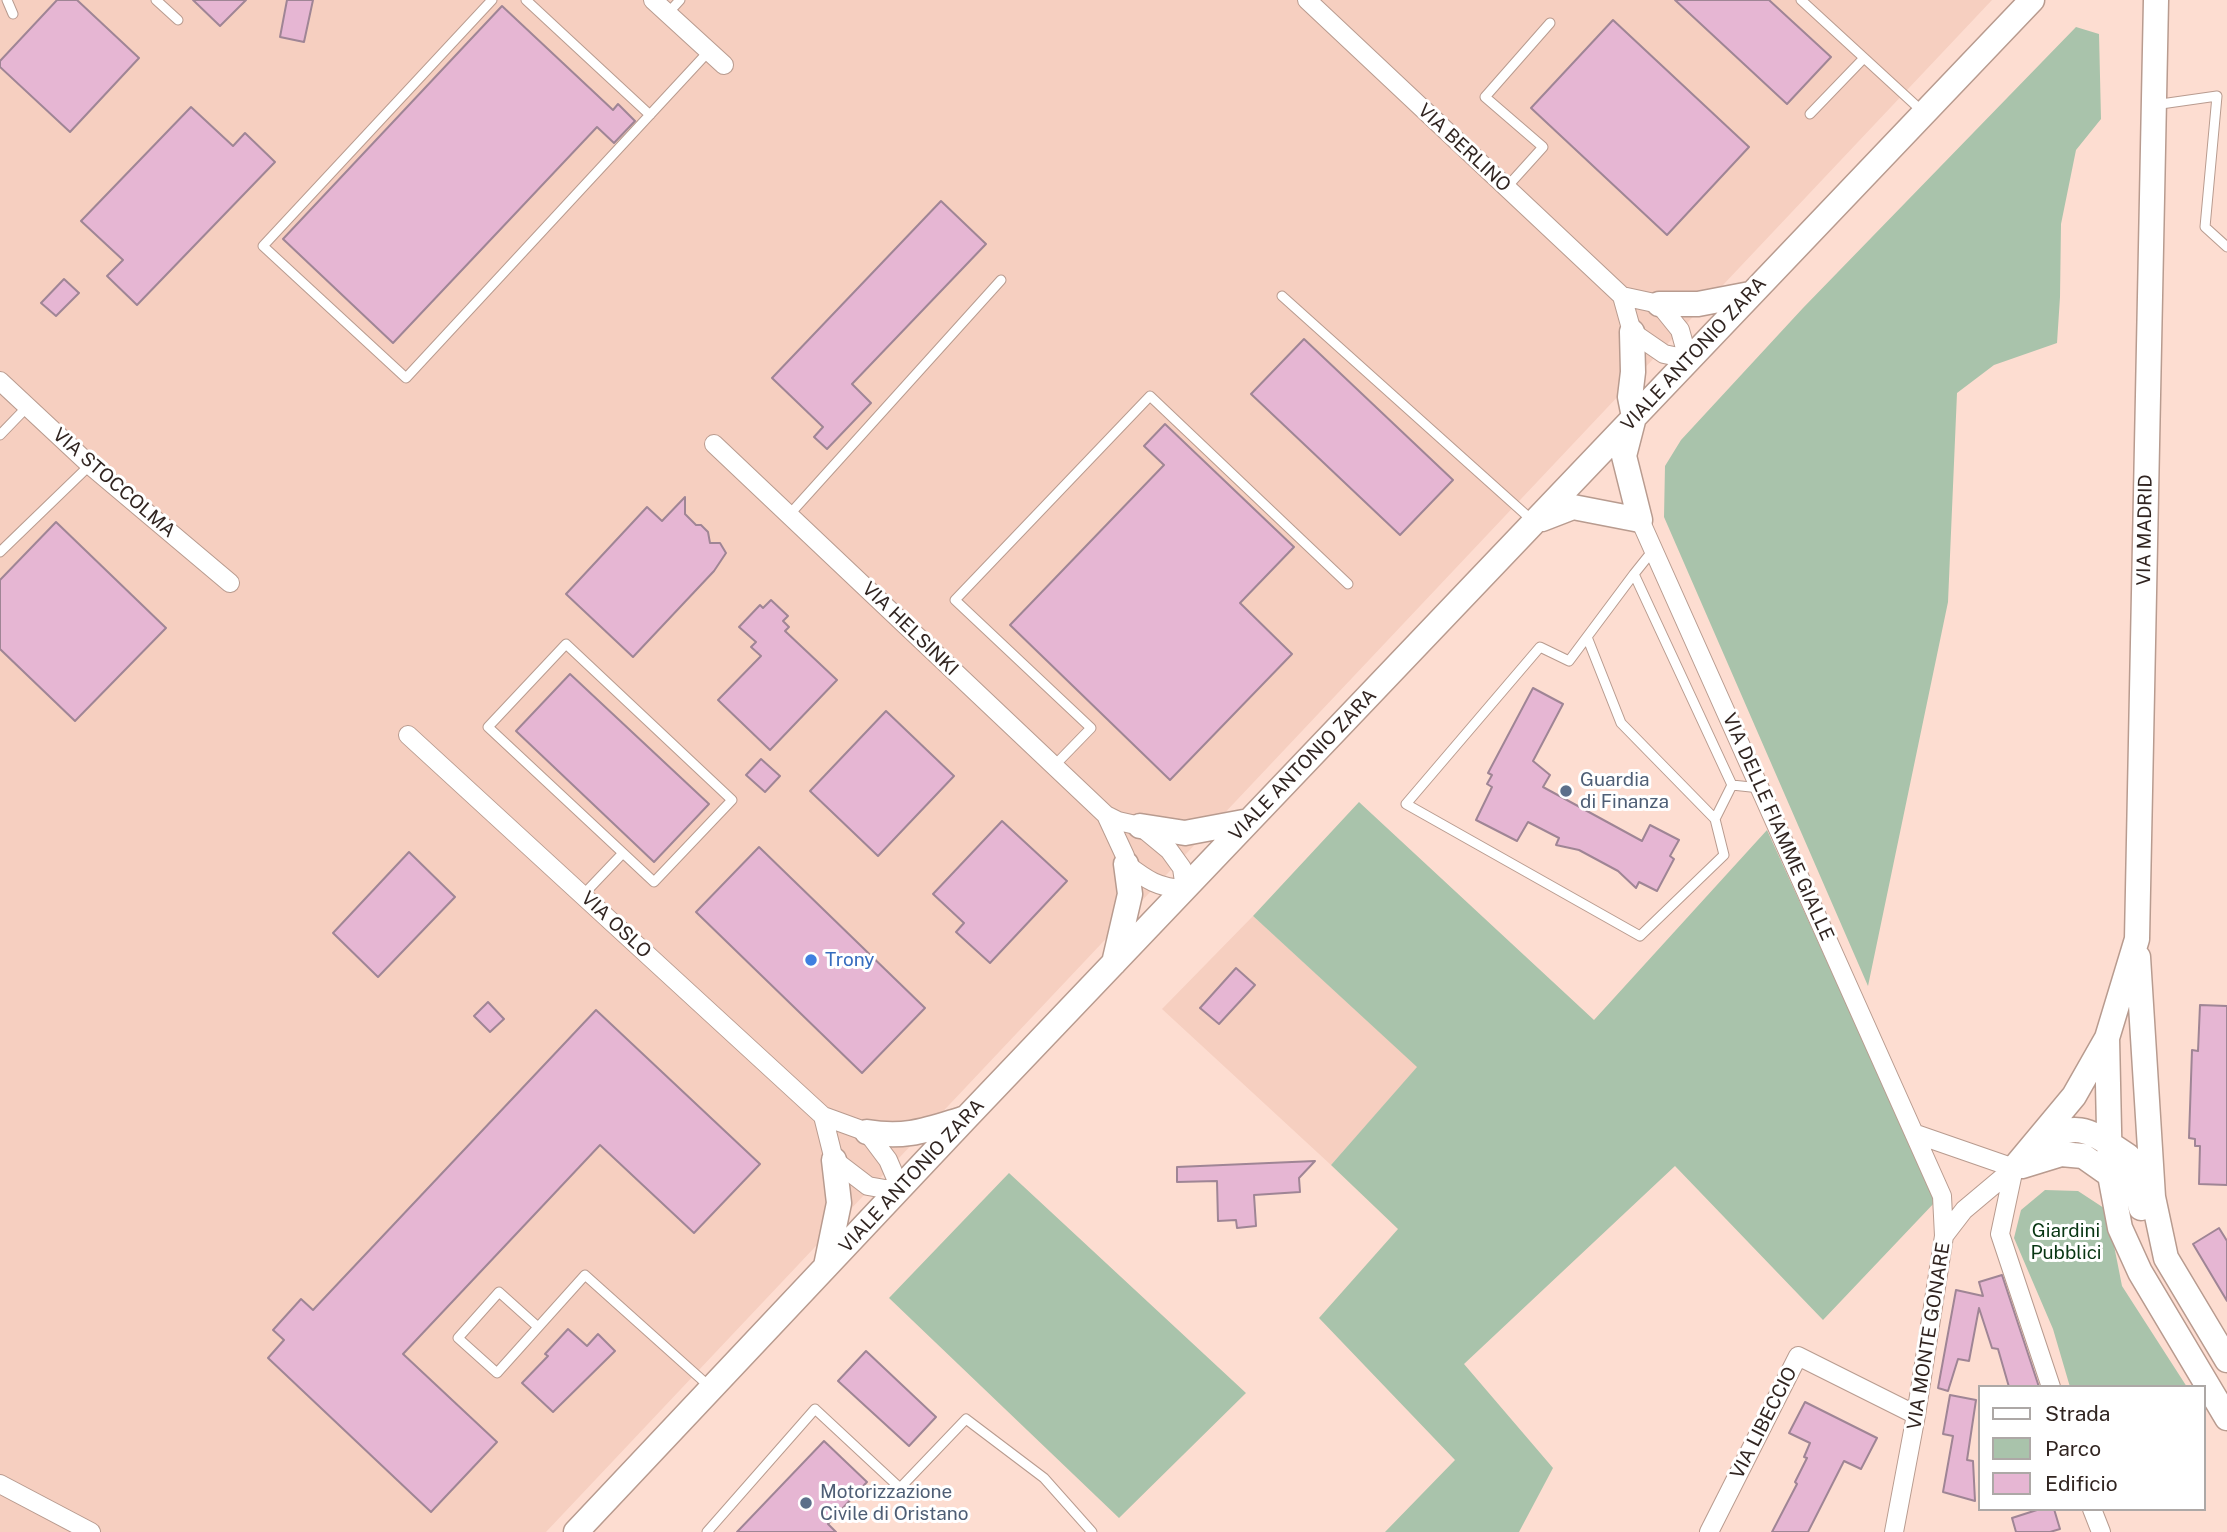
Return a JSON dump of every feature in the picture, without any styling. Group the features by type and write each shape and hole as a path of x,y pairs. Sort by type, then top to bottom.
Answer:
{"main road":[{"name":"VIALE ANTONIO ZARA","path":"576,1532 967,1117 2032,0"},
{"name":"VIA MADRID","path":"2108,1038 2137,939 2153,6"},
{"path":"1659,304 1698,304 1751,294"},
{"path":"1535,522 1573,507 1640,520 1624,456 1634,417 1630,397 1633,372 1632,332"},
{"path":"1140,826 1185,833 1249,821"},
{"path":"1114,963 1130,894 1126,864"},
{"path":"2137,939 2153,1196 2166,1258"},
{"path":"2110,1144 2132,1125 2141,1015"},
{"path":"2108,1038 2110,1175 2120,1228 2140,1272 2227,1418"},
{"path":"2014,1168 2074,1096 2108,1038"},
{"path":"867,1132 890,1136 914,1134 967,1117"},
{"path":"2014,1168 2050,1137 2077,1128 2094,1134 2129,1156 2145,1227 2227,1360"},
{"path":"2014,1168 2061,1154 2083,1156 2110,1175"},
{"path":"826,1267 839,1203 834,1160"}],"street":[{"path":"653,0 674,7 709,51 724,65"},
{"name":"VIA BERLINO","path":"1315,3 1622,296"},
{"path":"1622,296 1659,304 1680,330 1688,359 1664,354 1632,332 1622,296"},
{"name":"VIA STOCCOLMA","path":"0,381 90,465 230,583"},
{"name":"VIA HELSINKI","path":"714,444 1106,815 1140,826 1169,850 1182,868 1185,889"},
{"name":"VIA DELLE FIAMME GIALLE","path":"1640,520 1916,1134 1942,1196 1944,1236"},
{"name":"VIA OSLO","path":"408,735 823,1116 867,1132"},
{"name":"VIA HELSINKI","path":"1106,815 1126,864"},
{"path":"1126,864 1165,888 1185,889"},
{"path":"823,1116 834,1160 868,1186 900,1188 888,1160 867,1132"},
{"path":"1916,1134 2014,1168 2000,1234 2050,1385"},
{"name":"VIA MONTE GONARE","path":"1894,1532 1916,1415 1944,1236 1964,1210 2014,1168"},
{"name":"VIA LIBECCIO","path":"1709,1532 1798,1356 1916,1415"},
{"path":"0,1484 91,1532"},
{"path":"2093,1511 2101,1532"}],"lane":[{"path":"7,0 13,14"},
{"path":"156,0 178,20"},
{"path":"492,0 264,246 406,378 709,51"},
{"path":"526,0 650,115"},
{"path":"1801,0 1924,113"},
{"path":"1506,188 1543,147 1485,97 1550,23"},
{"path":"1810,114 1864,58"},
{"path":"2152,106 2217,96 2205,227 2227,247"},
{"path":"789,514 1001,280"},
{"path":"1282,296 1535,522"},
{"path":"1054,766 1091,728 955,600 1150,396 1348,584"},
{"path":"0,435 28,406"},
{"path":"0,552 90,465"},
{"path":"1587,637 1621,723 1715,819 1724,855 1640,936 1406,804 1539,647 1569,661 1634,574 1654,549"},
{"path":"1634,574 1732,785"},
{"path":"566,645 732,800 654,883 622,853 488,727 566,645"},
{"path":"1732,785 1760,788"},
{"path":"1715,819 1732,785"},
{"path":"583,895 622,853"},
{"path":"538,1327 499,1292 458,1338 497,1373 585,1275 711,1388"},
{"path":"707,1532 815,1409 900,1488 966,1419 1044,1478 1092,1532"}],"shaded area":[{"path":"0,0 1992,0 546,1532 0,1532"},
{"path":"1253,916 1418,1067 1331,1165 1162,1009"}],"green space":[{"path":"2076,27 2099,34 2101,119 2076,150 2061,224 2057,343 1994,365 1957,393 1948,602 1868,986 1664,517 1665,466 1681,440 1803,308"},
{"path":"1359,802 1594,1020 1767,830 1936,1201 1823,1320 1675,1166 1464,1364 1553,1468 1519,1532 1385,1532 1455,1460 1319,1318 1398,1229 1331,1165 1417,1067 1253,916"},
{"path":"1009,1173 1246,1393 1119,1518 889,1298"},
{"name":"Giardini Pubblici","path":"2045,1190 2078,1191 2107,1210 2122,1286 2186,1385 2069,1385 2053,1329 2014,1238 2021,1210"}],"building":[{"path":"57,0 77,0 139,58 70,132 0,67 0,61"},
{"path":"193,0 246,0 220,26"},
{"path":"287,0 313,0 304,42 280,37"},
{"path":"1675,0 1769,0 1831,57 1787,104"},
{"path":"502,6 613,110 618,104 635,121 614,143 597,127 393,343 283,239"},
{"path":"1613,20 1749,147 1667,235 1531,108"},
{"path":"191,107 233,146 245,133 275,162 137,305 107,276 123,260 81,221"},
{"path":"941,201 986,244 852,384 871,403 827,449 814,437 823,427 772,378"},
{"path":"64,279 79,293 56,316 41,303"},
{"path":"1304,339 1453,480 1400,535 1251,394"},
{"path":"1165,424 1294,547 1240,603 1292,654 1170,780 1010,625 1164,465 1144,446"},
{"path":"685,497 685,514 708,532 710,543 720,543 726,553 714,571 633,657 566,594 647,507 662,521"},
{"path":"56,522 166,628 75,721 0,649 0,580"},
{"path":"771,600 788,616 783,621 789,627 785,631 837,680 770,750 718,700 761,656 751,647 756,642 739,627 760,605 763,608"},
{"path":"570,674 709,804 654,862 516,731"},
{"name":"Guardia di Finanza","path":"1533,688 1563,704 1533,761 1550,775 1543,787 1642,841 1650,825 1679,840 1670,856 1674,859 1657,891 1639,882 1636,888 1618,871 1579,850 1556,845 1559,838 1528,822 1517,841 1476,820 1492,787 1487,784 1492,775 1488,773"},
{"path":"886,711 954,776 878,856 810,791"},
{"path":"761,759 780,776 765,792 746,775"},
{"path":"1002,821 1067,881 990,963 956,932 964,923 933,894"},
{"name":"Trony","path":"759,847 925,1008 862,1073 696,912"},
{"path":"409,852 455,897 378,977 333,933"},
{"path":"1236,968 1255,985 1219,1024 1200,1008"},
{"path":"488,1002 504,1019 490,1032 474,1016"},
{"path":"2200,1005 2227,1006 2227,1185 2199,1184 2200,1146 2195,1146 2195,1139 2189,1138 2192,1050 2198,1051"},
{"path":"596,1010 760,1164 694,1233 600,1145 403,1354 497,1442 431,1512 268,1358 284,1340 273,1330 301,1299 313,1310"},
{"path":"1315,1161 1299,1178 1300,1192 1254,1195 1256,1226 1237,1228 1236,1220 1218,1221 1217,1181 1177,1182 1177,1167"},
{"path":"2219,1228 2227,1241 2227,1301 2193,1244"},
{"path":"2002,1275 2038,1385 2008,1385 1998,1349 1992,1348 1979,1308 1969,1361 1958,1359 1948,1391 1938,1388 1956,1290 1983,1296 1979,1282"},
{"path":"568,1329 587,1346 598,1334 615,1351 553,1412 522,1383 548,1356 545,1354"},
{"path":"866,1351 936,1417 909,1446 838,1381"},
{"path":"1950,1395 1976,1400 1967,1460 1973,1461 1975,1501 1943,1492 1953,1436 1943,1434"},
{"path":"1805,1402 1877,1438 1861,1469 1844,1461 1808,1532 1772,1532 1807,1458 1804,1457 1810,1443 1789,1433"},
{"name":"Motorizzazione Civile di Oristano","path":"824,1441 867,1482 828,1524 836,1532 737,1532"},
{"path":"2034,1511 2055,1511 2060,1529 2050,1532 2016,1532 2012,1518"}],"place":[{"name":"Guardia di Finanza","path":"1566,791"},
{"name":"Trony","path":"811,960"},
{"name":"Motorizzazione Civile di Oristano","path":"806,1503"}]}
